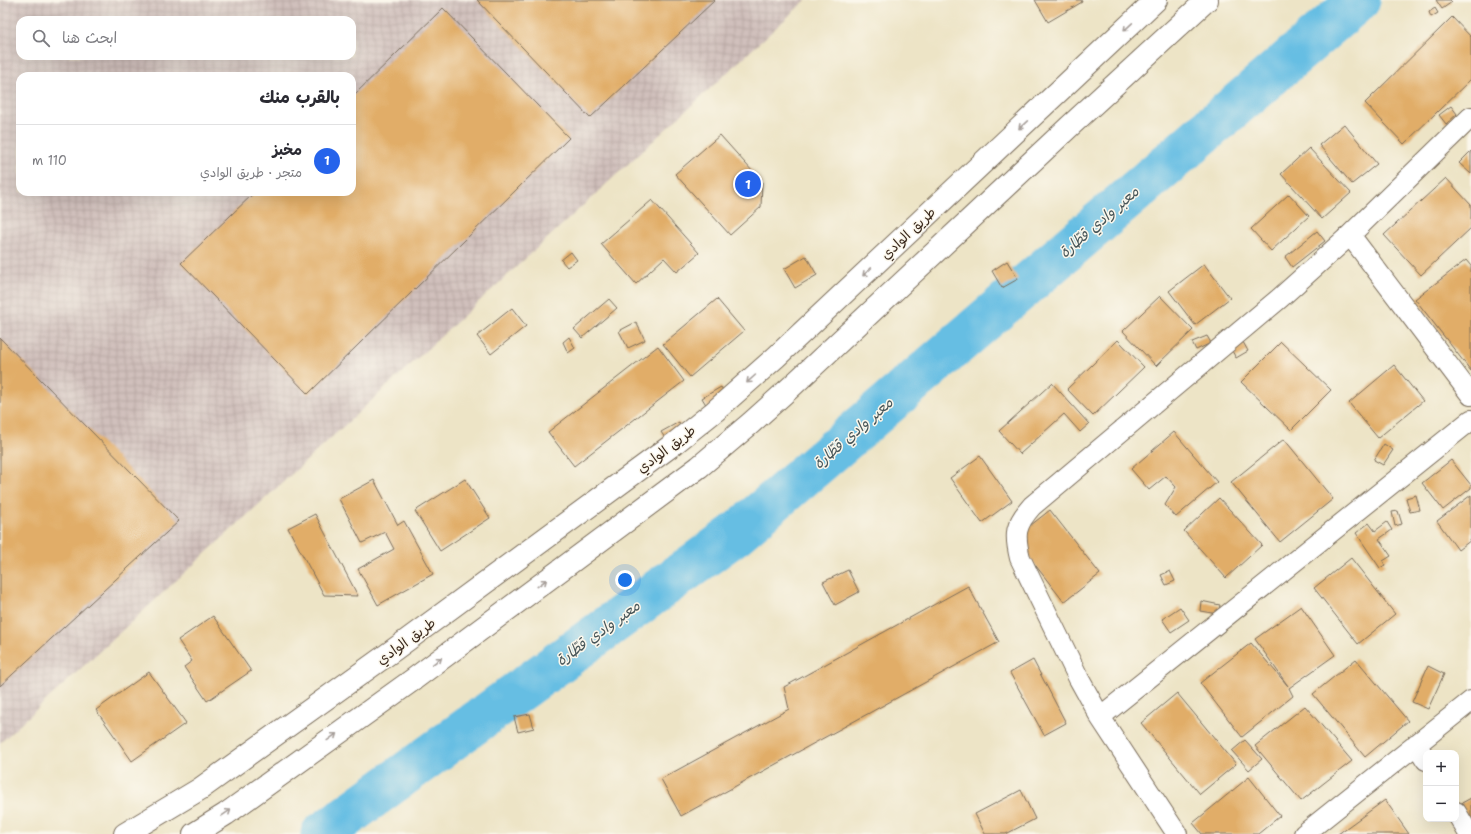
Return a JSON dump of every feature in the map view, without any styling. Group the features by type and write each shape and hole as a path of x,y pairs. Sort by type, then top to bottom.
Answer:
{"main road":[{"name":"طريق الوادي","path":"125,834 200,790 408,640 675,443 716,411 1156,0"},
{"path":"194,834 226,814 414,679 699,467 799,380 1207,0"},
{"path":"1048,101 1070,126"},
{"path":"776,356 799,380"}],"street":[{"path":"1177,834 1100,717 1079,679 1020,558 1016,541 1022,517 1032,506 1280,298 1350,235 1471,117"},
{"path":"1350,235 1471,395"},
{"path":"1100,717 1471,420"},
{"path":"1304,834 1421,752 1471,701"},
{"path":"1459,817 1469,834"}],"shaded area":[{"path":"0,0 806,0 0,743"}],"building":[{"path":"477,0 715,0 590,118"},
{"path":"1035,0 1081,0 1082,2 1048,22"},
{"path":"1436,0 1450,0 1452,2 1442,9"},
{"path":"443,8 569,138 308,394 181,263 251,196 356,196 356,93"},
{"path":"1435,8 1438,13 1431,17 1429,12"},
{"path":"1452,17 1471,37 1471,79 1404,144 1365,103"},
{"path":"1451,106 1457,114 1446,124 1439,115"},
{"path":"1344,124 1377,164 1352,184 1319,145"},
{"path":"720,135 762,182 761,207 730,235 675,174"},
{"path":"1309,148 1351,193 1322,219 1281,174"},
{"path":"1471,151 1471,174 1459,163"},
{"path":"1446,178 1471,205 1471,228 1421,275 1384,235"},
{"path":"1289,194 1309,216 1271,251 1251,229"},
{"path":"652,200 699,253 677,272 664,258 636,284 601,244"},
{"path":"1317,231 1325,241 1292,267 1285,257"},
{"path":"571,252 577,260 567,267 561,260"},
{"path":"806,256 817,275 795,288 784,269"},
{"path":"1466,260 1471,266 1471,371 1415,299"},
{"path":"1007,261 1018,279 1002,288 992,271"},
{"path":"1204,264 1230,298 1195,325 1169,291"},
{"path":"1160,296 1193,330 1156,366 1123,331"},
{"path":"609,299 617,308 582,338 574,329"},
{"path":"717,299 744,331 690,377 663,344"},
{"path":"512,308 526,326 491,354 477,336"},
{"path":"636,322 645,340 628,348 619,331"},
{"path":"1207,336 1211,343 1196,350 1192,342"},
{"path":"569,337 575,348 568,353 563,342"},
{"path":"0,338 179,521 0,686"},
{"path":"1118,340 1144,367 1093,416 1067,389"},
{"path":"1243,342 1248,351 1236,358 1231,349"},
{"path":"1281,342 1331,390 1291,430 1241,382"},
{"path":"658,346 684,381 574,466 548,432"},
{"path":"1394,365 1423,401 1378,438 1349,403"},
{"path":"1052,383 1089,424 1080,432 1064,414 1020,454 999,431"},
{"path":"721,387 727,397 708,408 702,398"},
{"path":"679,422 684,431 667,441 661,432"},
{"path":"1174,432 1217,482 1176,517 1165,505 1176,487 1166,476 1149,490 1131,469"},
{"path":"1284,439 1333,499 1280,542 1231,482"},
{"path":"1384,444 1393,450 1383,465 1374,460"},
{"path":"980,456 1012,501 982,523 950,478"},
{"path":"1451,460 1471,485 1471,488 1443,510 1422,483"},
{"path":"465,479 490,518 440,551 415,511"},
{"path":"374,480 398,525 404,521 433,574 378,605 358,569 394,549 385,532 362,543 339,499"},
{"path":"1416,495 1420,510 1410,512 1406,498"},
{"path":"1471,495 1471,540 1458,550 1437,521"},
{"path":"1219,498 1262,545 1226,578 1184,531"},
{"path":"1050,510 1100,574 1064,602 1022,548 1026,529"},
{"path":"1398,511 1402,524 1395,526 1392,512"},
{"path":"315,514 358,596 324,595 288,528"},
{"path":"1387,522 1392,530 1379,539 1391,556 1383,561 1385,565 1380,568 1356,533 1369,523 1375,531"},
{"path":"1351,558 1395,614 1358,644 1314,588"},
{"path":"848,570 859,592 835,605 823,582"},
{"path":"1170,571 1175,581 1166,585 1161,575"},
{"path":"968,586 999,642 681,816 661,779 789,709 784,687"},
{"path":"1201,601 1220,605 1218,614 1200,611"},
{"path":"1301,606 1335,655 1289,688 1293,696 1242,737 1200,683 1251,643 1288,686 1255,639"},
{"path":"1180,607 1189,620 1171,632 1162,619"},
{"path":"213,616 251,671 207,701 184,667 192,661 178,640"},
{"path":"1356,659 1408,721 1365,757 1313,694"},
{"path":"1033,660 1066,723 1044,735 1010,673"},
{"path":"1428,666 1444,674 1428,709 1412,702"},
{"path":"149,672 186,723 132,761 96,710"},
{"path":"1177,693 1236,764 1200,794 1141,723"},
{"path":"1305,706 1352,761 1301,801 1255,746"},
{"path":"530,714 534,728 518,732 514,717"},
{"path":"1245,740 1262,759 1249,770 1232,751"},
{"path":"1249,777 1280,816 1258,834 1202,834 1193,823"},
{"path":"1021,790 1035,819 1006,834 985,834 975,814"},
{"path":"1471,798 1471,823 1460,804"},
{"path":"1385,800 1409,834 1338,834"}],"waterway":[{"name":"معبر وادي قطّارة","path":"322,834 737,533 1359,0"}],"place":[{"name":"مخبز","path":"748,184"}]}
